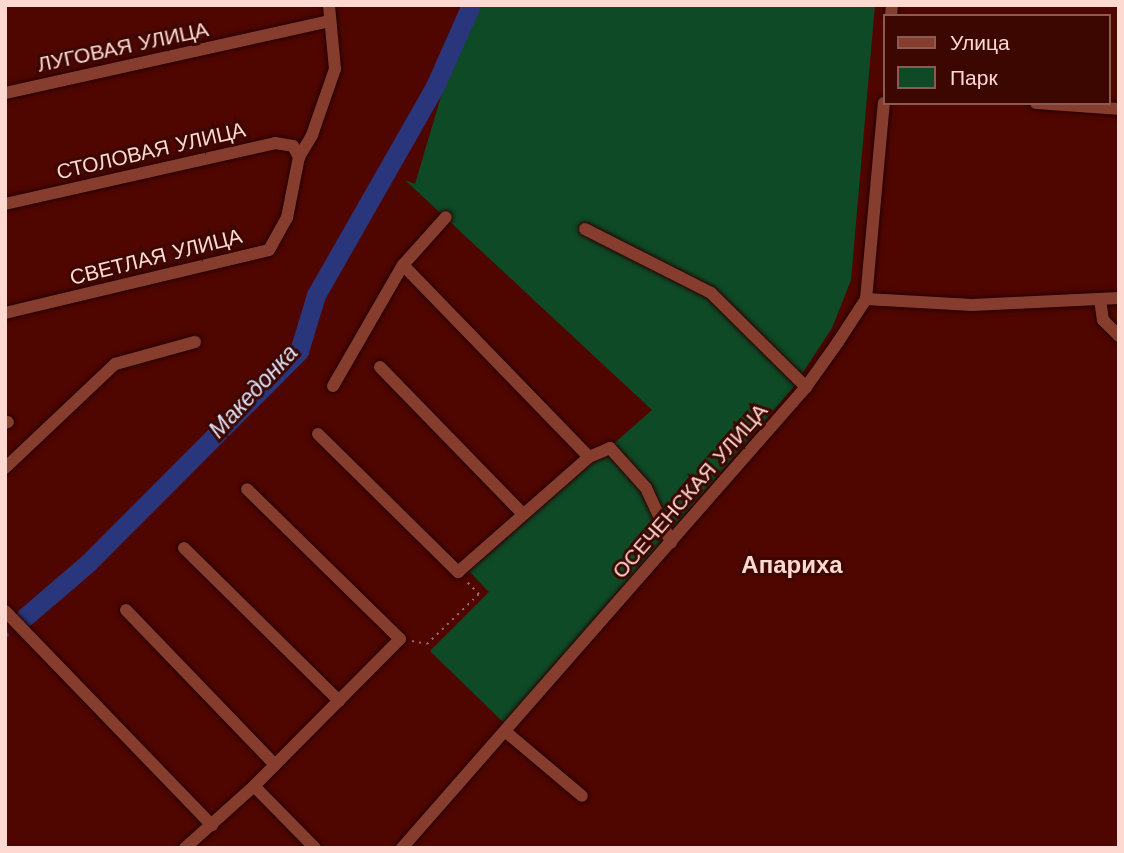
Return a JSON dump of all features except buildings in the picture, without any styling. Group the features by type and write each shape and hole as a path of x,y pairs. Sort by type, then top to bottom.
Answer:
{"street":[{"name":"СВЕТЛАЯ УЛИЦА","path":"5,313 268,250 287,218 299,157 312,135 335,69 328,5"},
{"name":"ЛУГОВАЯ УЛИЦА","path":"5,93 330,21"},
{"name":"ОСЕЧЕНСКАЯ УЛИЦА","path":"402,848 806,387 866,299 884,105"},
{"path":"1064,105 1119,109"},
{"name":"СТОЛОВАЯ УЛИЦА","path":"5,204 275,143 293,146 299,157"},
{"path":"332,386 403,265 446,217"},
{"path":"584,229 711,293 806,387"},
{"path":"403,265 589,457"},
{"path":"866,299 972,305 1119,298"},
{"path":"1100,299 1103,320 1119,336"},
{"path":"5,468 115,364 195,342"},
{"path":"380,367 523,514"},
{"path":"318,434 458,572 589,457 610,448 646,488 671,542"},
{"path":"185,848 254,786 400,639 247,489"},
{"path":"184,548 339,701"},
{"path":"126,610 275,765"},
{"path":"5,611 212,825"},
{"path":"506,732 582,796"},
{"path":"254,786 315,848"}],"path":[{"path":"400,639 427,644 479,594 458,572"}],"green space":[{"path":"480,5 875,5 851,280 832,328 792,389 505,724 430,651 489,592 469,571 652,410 405,180 415,184 442,93"}],"waterway":[{"name":"Македонка","path":"25,617 88,563 299,351 316,295 435,86 471,5"}],"district":[{"name":"Апариха","path":"792,566"}]}
